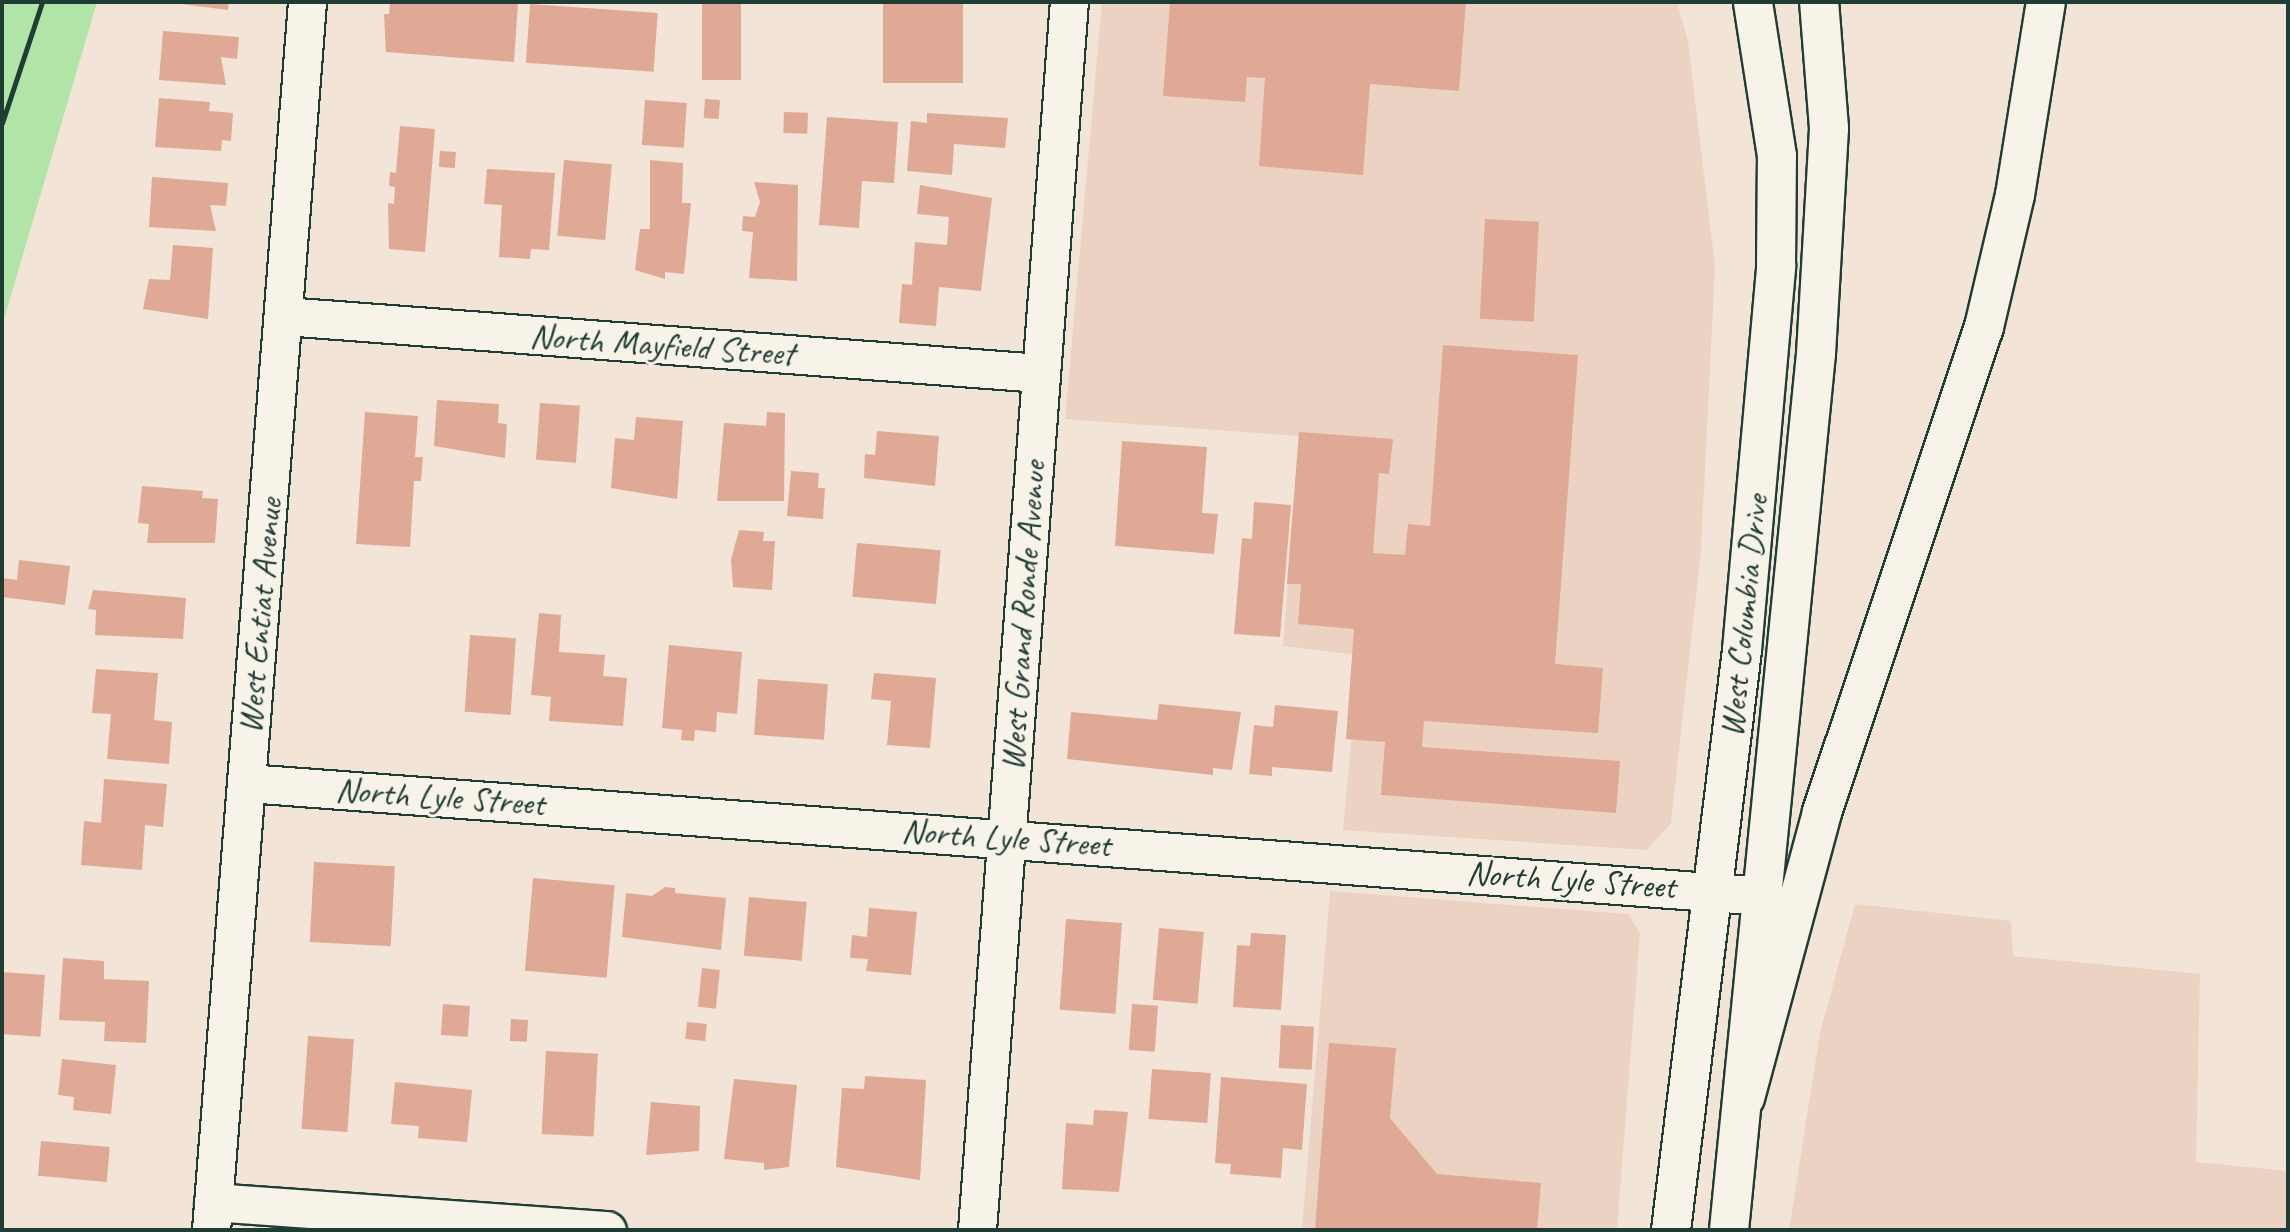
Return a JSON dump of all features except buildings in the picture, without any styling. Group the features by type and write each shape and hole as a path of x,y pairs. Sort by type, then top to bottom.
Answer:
{"main road":[{"name":"West Columbia Drive","path":"1671,1230 1749,581 1776,266 1777,156 1753,2"},
{"name":"West Columbia Drive","path":"1729,1230 1765,896 1826,216 1829,128 1819,2"},
{"path":"1745,1098 1811,846 1995,287 2046,2"}],"street":[{"name":"West Entiat Avenue","path":"212,1216 307,2"},
{"name":"West Grand Ronde Avenue","path":"977,1230 1069,2"},
{"name":"North Mayfield Street","path":"284,316 1041,373"},
{"name":"North Lyle Street","path":"247,783 1713,890 1765,896"},
{"path":"212,1216 607,1230"}],"shaded area":[{"path":"1102,2 1677,2 1688,41 1715,266 1701,551 1671,823 1647,850 1343,830 1359,655 1283,646 1299,436 1065,419"},
{"path":"1330,891 1628,914 1640,933 1617,1230 1302,1230"},
{"path":"1855,904 2011,921 2013,956 2200,974 2196,1162 2288,1171 2288,1230 1789,1230 1820,1033"}],"green space":[{"path":"2,2 97,2 2,326"}],"railway":[{"path":"2,123 42,2"}]}
